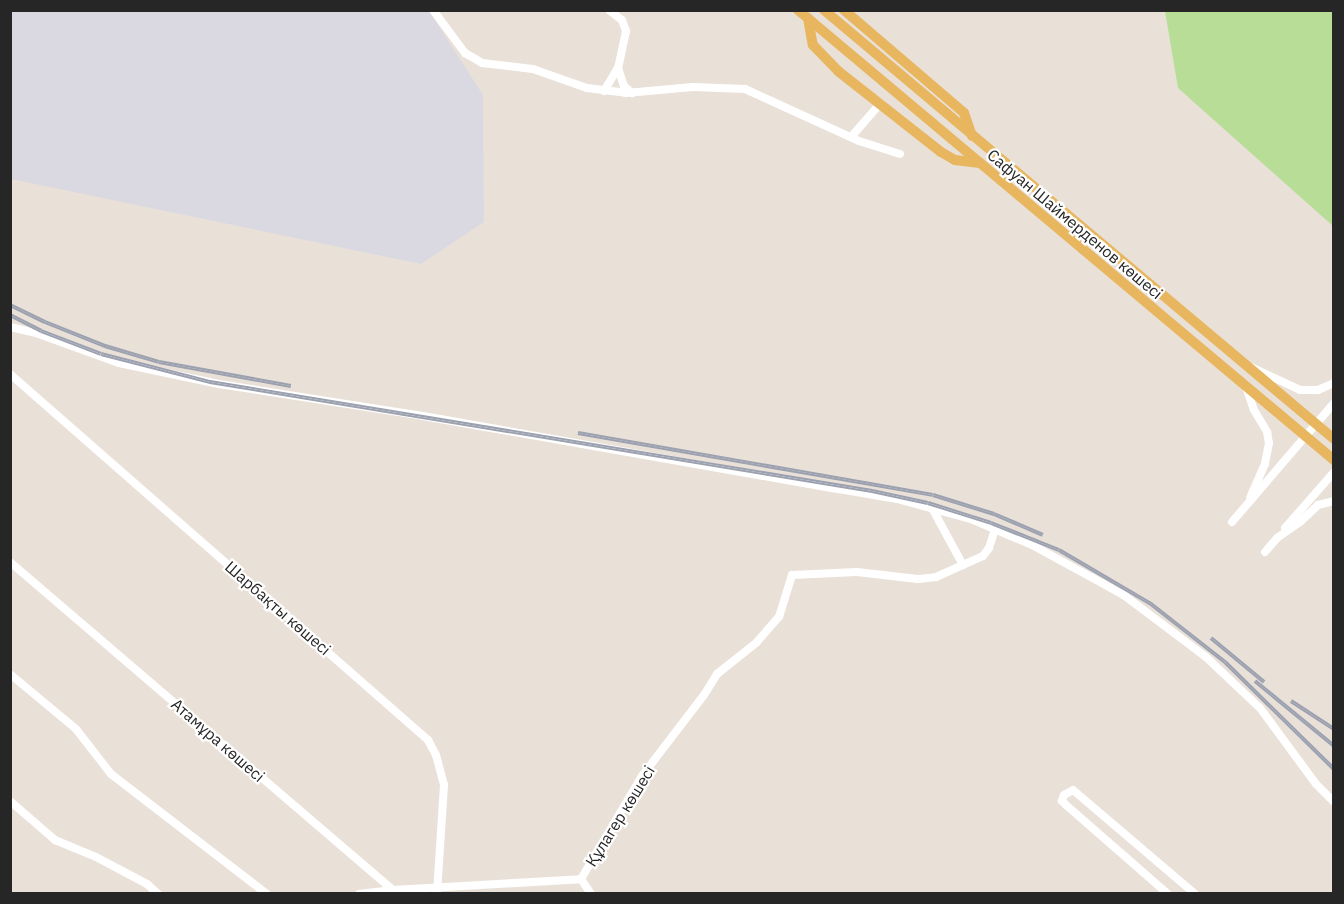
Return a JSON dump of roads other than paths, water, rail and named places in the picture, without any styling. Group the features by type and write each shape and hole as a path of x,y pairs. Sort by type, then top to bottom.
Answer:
{"main road":[{"name":"Сафуан Шаймерденов көшесі","path":"798,10 1334,460"},
{"name":"Сафуан Шаймерденов көшесі","path":"824,10 972,137 1334,439"},
{"path":"844,10 964,113 972,137"},
{"path":"808,18 813,45 838,71 879,105 955,160 980,163"}],"street":[{"path":"433,10 465,52 482,63 533,69 604,91 632,93 693,87 746,89 851,137 900,154"},
{"path":"604,91 618,68 626,31 622,20 609,10"},
{"path":"618,68 624,86 632,93"},
{"path":"851,137 879,105"},
{"path":"10,327 36,333 119,363 219,384 423,416 851,491 932,508 995,529 1032,545 1125,596 1206,657 1260,708 1316,784 1334,802"},
{"path":"1242,363 1300,390 1318,390 1334,382"},
{"name":"Шарбақты көшесі","path":"10,374 428,740 436,755 444,785 437,890"},
{"path":"1246,387 1254,410 1268,432 1269,443 1265,464 1248,503"},
{"path":"1232,522 1334,403"},
{"path":"1265,552 1334,472"},
{"path":"1277,538 1300,522 1318,505 1334,501"},
{"path":"932,508 963,565 983,556 989,548 995,529"},
{"name":"Атамұра көшесі","path":"10,562 393,890"},
{"name":"Құлагер көшесі","path":"437,890 581,879 642,776 704,695 717,674 756,643 779,617 792,575 857,572 931,579 963,565"},
{"path":"10,674 75,729 111,774 267,894"},
{"path":"1168,894 1066,805 1062,801 1064,795 1073,790 1195,894"},
{"path":"10,801 55,840 96,856 147,884 158,894"},
{"path":"1161,887 1166,869"},
{"path":"581,879 591,894"},
{"path":"359,894 393,890 437,890"}],"railway":[{"path":"10,305 105,346 159,362 291,386"},
{"path":"10,315 41,331 101,354 210,382 872,491 928,503 991,523 1059,550 1151,604 1225,662 1334,769"},
{"path":"578,433 933,495 994,514 1043,535"},
{"path":"1211,638 1264,682"},
{"path":"1255,681 1334,746"},
{"path":"1291,701 1334,729"}]}
